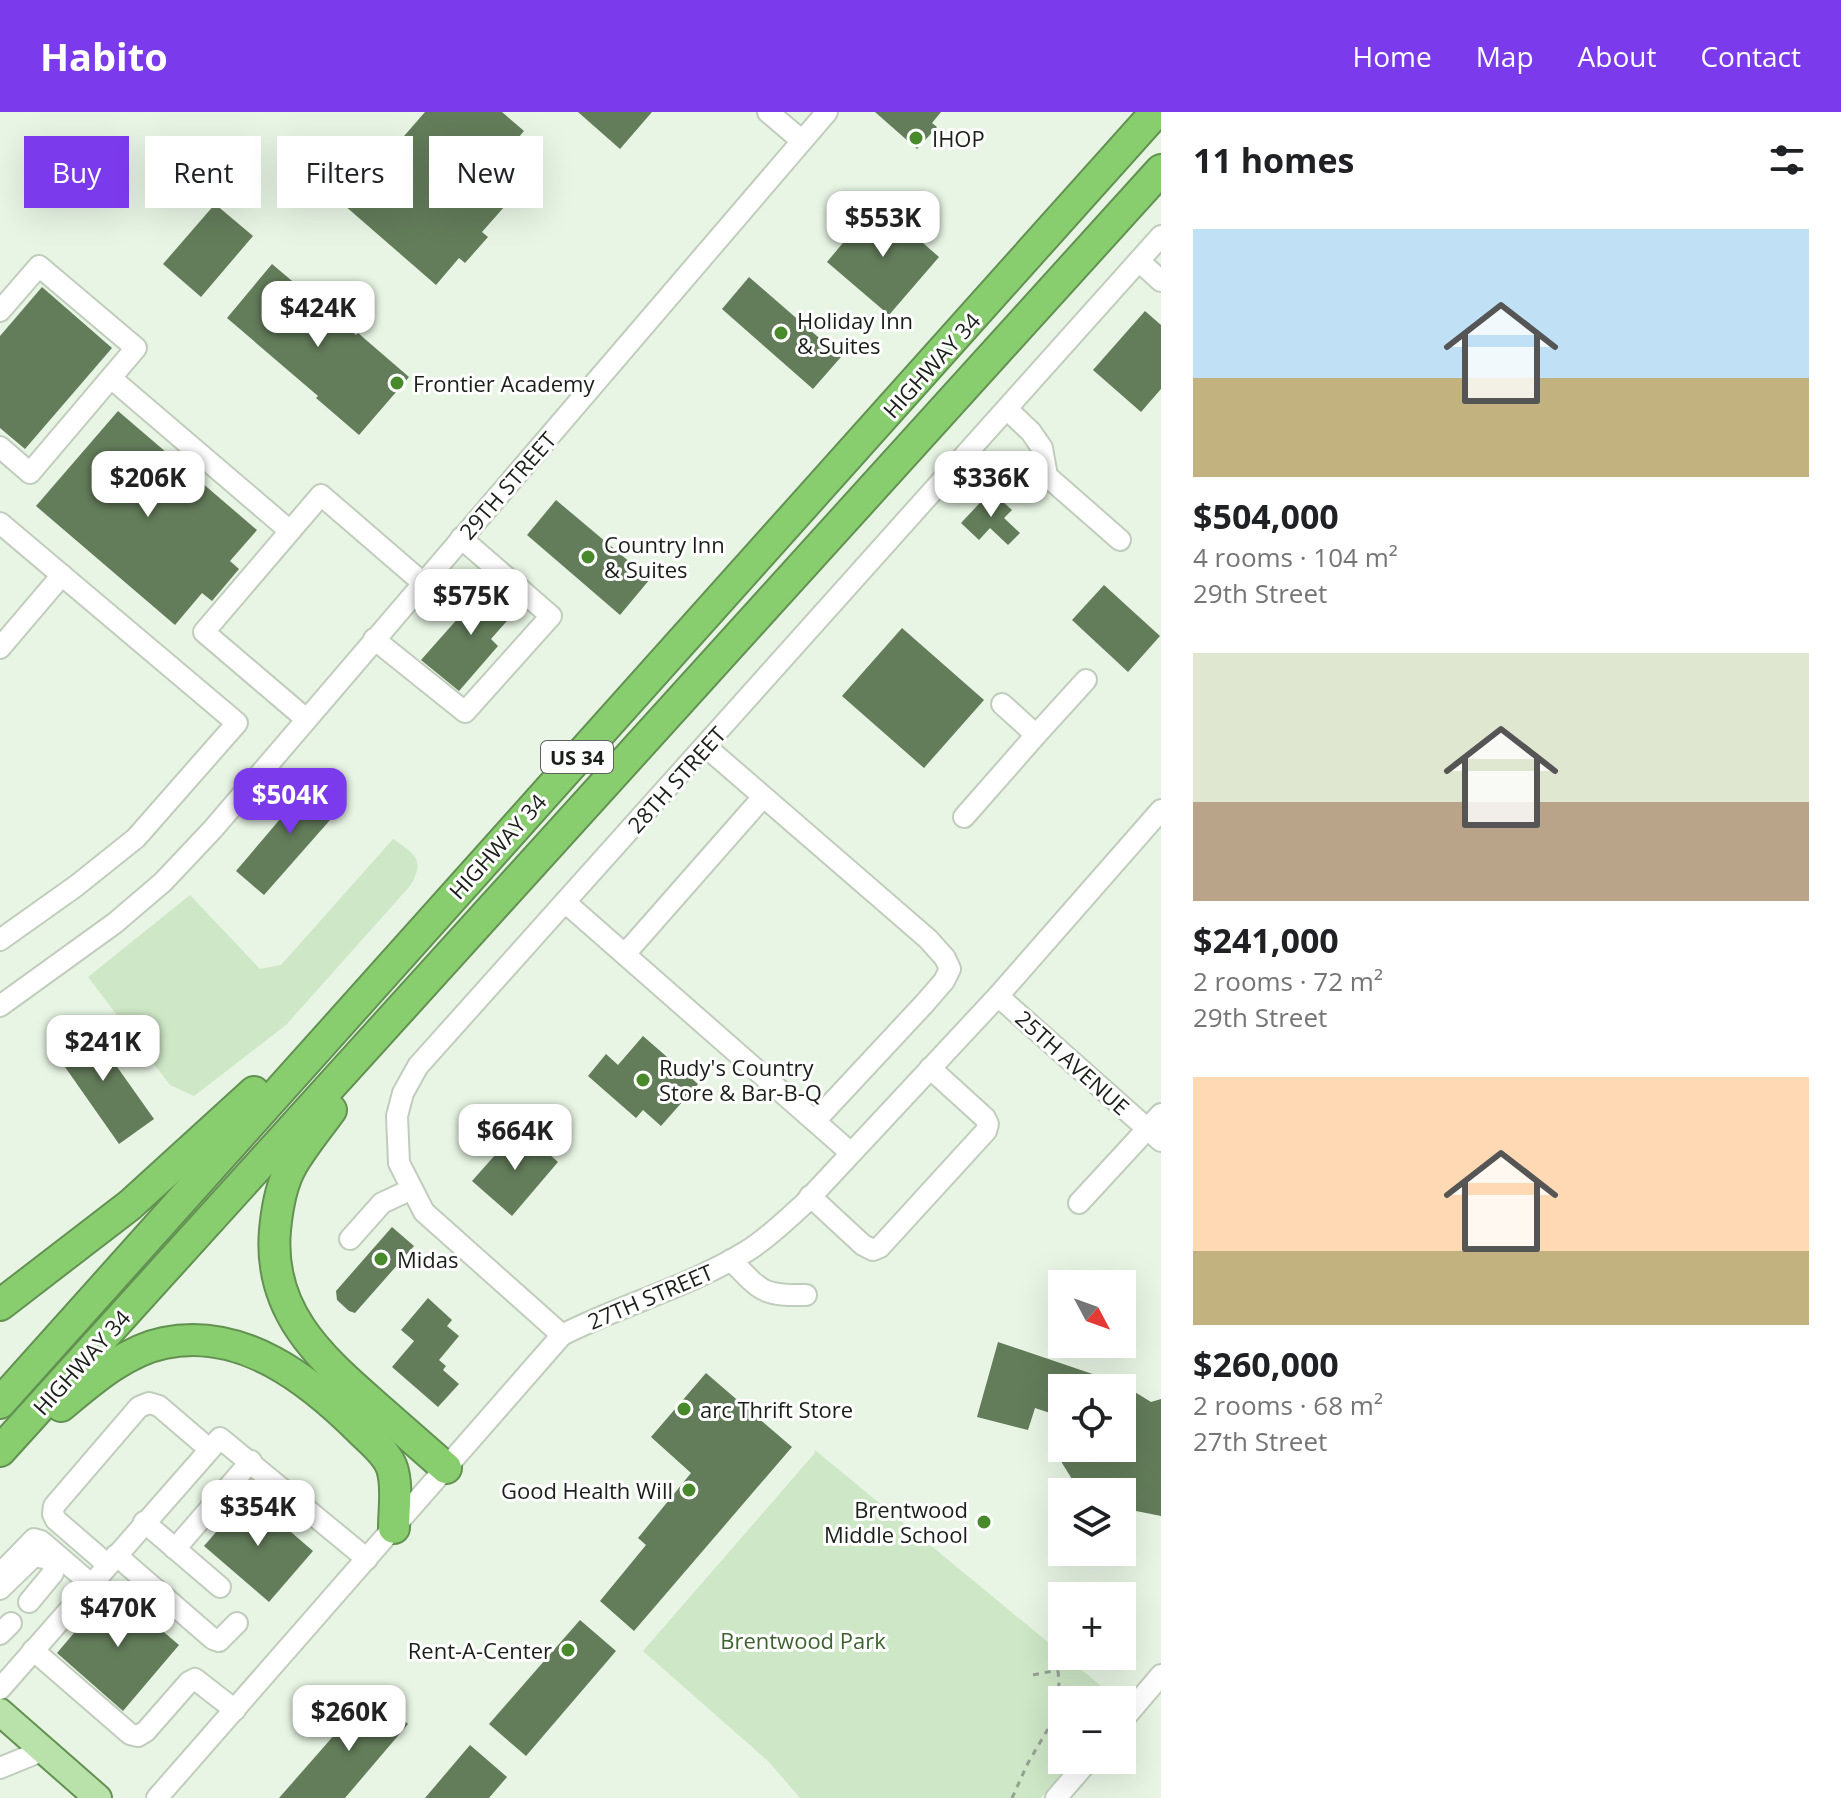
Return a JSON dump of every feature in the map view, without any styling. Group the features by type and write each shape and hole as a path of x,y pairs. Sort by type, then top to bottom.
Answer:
{"highway":[{"name":"HIGHWAY 34","path":"0,1403 1156,112"},
{"name":"HIGHWAY 34","path":"0,1453 1161,170"},
{"path":"0,1305 130,1205 236,1109 336,1012 385,971"},
{"path":"394,1016 379,1051 290,1167 276,1221 275,1266 290,1312 307,1340 326,1363 440,1475"},
{"path":"0,1453 92,1380 140,1350 163,1343 218,1341 276,1361 440,1475"},
{"path":"335,1404 387,1457 392,1466 394,1528"}],"main road":[{"path":"0,1712 98,1798"}],"street":[{"path":"768,112 801,140"},
{"name":"29TH STREET","path":"0,1006 115,923 163,882 213,829 827,112"},
{"name":"28TH STREET","path":"562,1335 424,1212 399,1163 397,1116 403,1093 418,1066 1161,236"},
{"path":"1139,261 1161,281"},
{"path":"0,311 39,266 136,348 30,473 0,447"},
{"path":"111,378 290,531"},
{"path":"1007,409 1031,432 1042,448 1047,476 1120,540"},
{"path":"306,719 204,632 290,531 321,495 423,583"},
{"path":"0,523 237,723 136,838 0,940"},
{"path":"374,639 465,712 551,616 461,538"},
{"path":"0,648 62,575"},
{"path":"964,817 1086,680"},
{"path":"1002,704 1036,735"},
{"path":"705,746 928,939 945,958 950,969 925,1003 815,1121"},
{"path":"625,954 763,797"},
{"name":"27TH STREET","path":"157,1798 562,1335 603,1314 705,1275 777,1229 998,996 1161,810"},
{"path":"565,902 851,1153"},
{"name":"25TH AVENUE","path":"998,996 1156,1128"},
{"path":"810,1196 863,1245 873,1250 880,1247 986,1131 988,1124 930,1068"},
{"path":"1079,1203 1156,1128"},
{"path":"350,1239 382,1203 412,1189"},
{"path":"731,1260 768,1294 806,1295"},
{"path":"208,1448 159,1406 149,1403 139,1407 54,1506 53,1514 78,1539 112,1560 213,1639 219,1641 224,1638 237,1623"},
{"path":"0,1689 208,1448 220,1438 367,1559"},
{"path":"175,1549 251,1461"},
{"path":"144,1522 220,1587"},
{"path":"0,1574 34,1539 41,1541 91,1584"},
{"path":"61,1559 78,1539"},
{"path":"0,1589 34,1556 49,1559 53,1573 29,1602"},
{"path":"33,1650 130,1734 138,1736 146,1731 195,1679 235,1710"},
{"path":"1136,1704 1161,1675"},
{"path":"0,1768 44,1750"},
{"path":"1056,1798 1077,1774"}],"path":[{"path":"1012,1798 1052,1722 1058,1670 1033,1675"}],"green space":[{"path":"393,839 416,858 417,870 410,886 286,1025 194,1096 170,1085 88,977 190,895 260,969 281,965"},
{"name":"Brentwood Park","path":"815,1450 1048,1642 1048,1670 1082,1670 1101,1686 1048,1686 1048,1774 1061,1774 1041,1798 800,1798 769,1762 643,1651"}],"building":[{"path":"425,112 502,112 524,131 520,136 429,136 429,208 503,208 482,232 488,237 465,263 459,258 436,285 347,208 413,208 413,136 404,136"},
{"path":"578,112 652,112 620,149"},
{"name":"IHOP","path":"875,112 941,112 932,123 937,127 917,149"},
{"path":"877,203 939,257 889,315 827,262 847,238 844,236"},
{"path":"212,208 220,208 253,236 201,297 163,264"},
{"path":"272,264 409,377 359,435 227,318"},
{"name":"Holiday Inn & Suites","path":"749,277 841,357 813,389 722,309"},
{"path":"42,287 112,348 25,449 0,428 0,336"},
{"path":"1145,311 1161,325 1161,389 1141,412 1093,370"},
{"path":"118,411 257,530 230,561 239,569 212,601 202,593 175,625 36,506"},
{"path":"991,491 1012,510 1004,518 1020,533 1008,545 990,528 979,540 961,523"},
{"name":"Country Inn & Suites","path":"556,500 650,579 620,615 527,535"},
{"path":"491,581 520,606 491,639 498,646 459,691 421,660"},
{"path":"1104,585 1160,636 1128,672 1072,620"},
{"path":"902,628 984,700 924,768 842,696"},
{"path":"315,778 345,803 264,895 236,871"},
{"path":"86,1023 154,1119 119,1144 51,1047"},
{"name":"Rudy's Country Store & Bar-B-Q","path":"643,1036 698,1084 661,1126 643,1110 636,1118 588,1076 606,1054 618,1065"},
{"path":"519,1128 558,1162 512,1216 472,1181"},
{"path":"392,1227 414,1246 355,1313 349,1311 337,1300 336,1291"},
{"path":"428,1298 452,1320 447,1326 459,1336 439,1360 446,1366 443,1370 459,1384 438,1407 392,1367 414,1341 401,1330"},
{"path":"998,1342 1092,1374 1048,1374 1048,1412 1035,1408 1028,1430 977,1417"},
{"path":"706,1373 792,1447 634,1631 600,1601 646,1545 638,1538 691,1473 651,1437"},
{"path":"1136,1393 1151,1402 1161,1399 1161,1516 1136,1511 1136,1478 1071,1478 1062,1463 1136,1462"},
{"path":"248,1495 313,1551 269,1602 204,1546"},
{"path":"112,1588 179,1645 123,1711 57,1653"},
{"path":"580,1620 616,1651 526,1756 489,1724"},
{"path":"372,1692 408,1724 345,1798 279,1798"},
{"path":"470,1745 507,1777 489,1798 425,1798"}],"place":[{"name":"IHOP","path":"916,138"},
{"name":"Holiday Inn & Suites","path":"781,333"},
{"name":"Frontier Academy","path":"397,383"},
{"name":"Country Inn & Suites","path":"588,557"},
{"name":"Rudy's Country Store & Bar-B-Q","path":"643,1080"},
{"name":"Midas","path":"381,1259"},
{"name":"arc Thrift Store","path":"684,1409"},
{"name":"Good Health Will","path":"689,1490"},
{"name":"Brentwood Middle School","path":"984,1522"},
{"name":"Rent-A-Center","path":"568,1650"}]}
